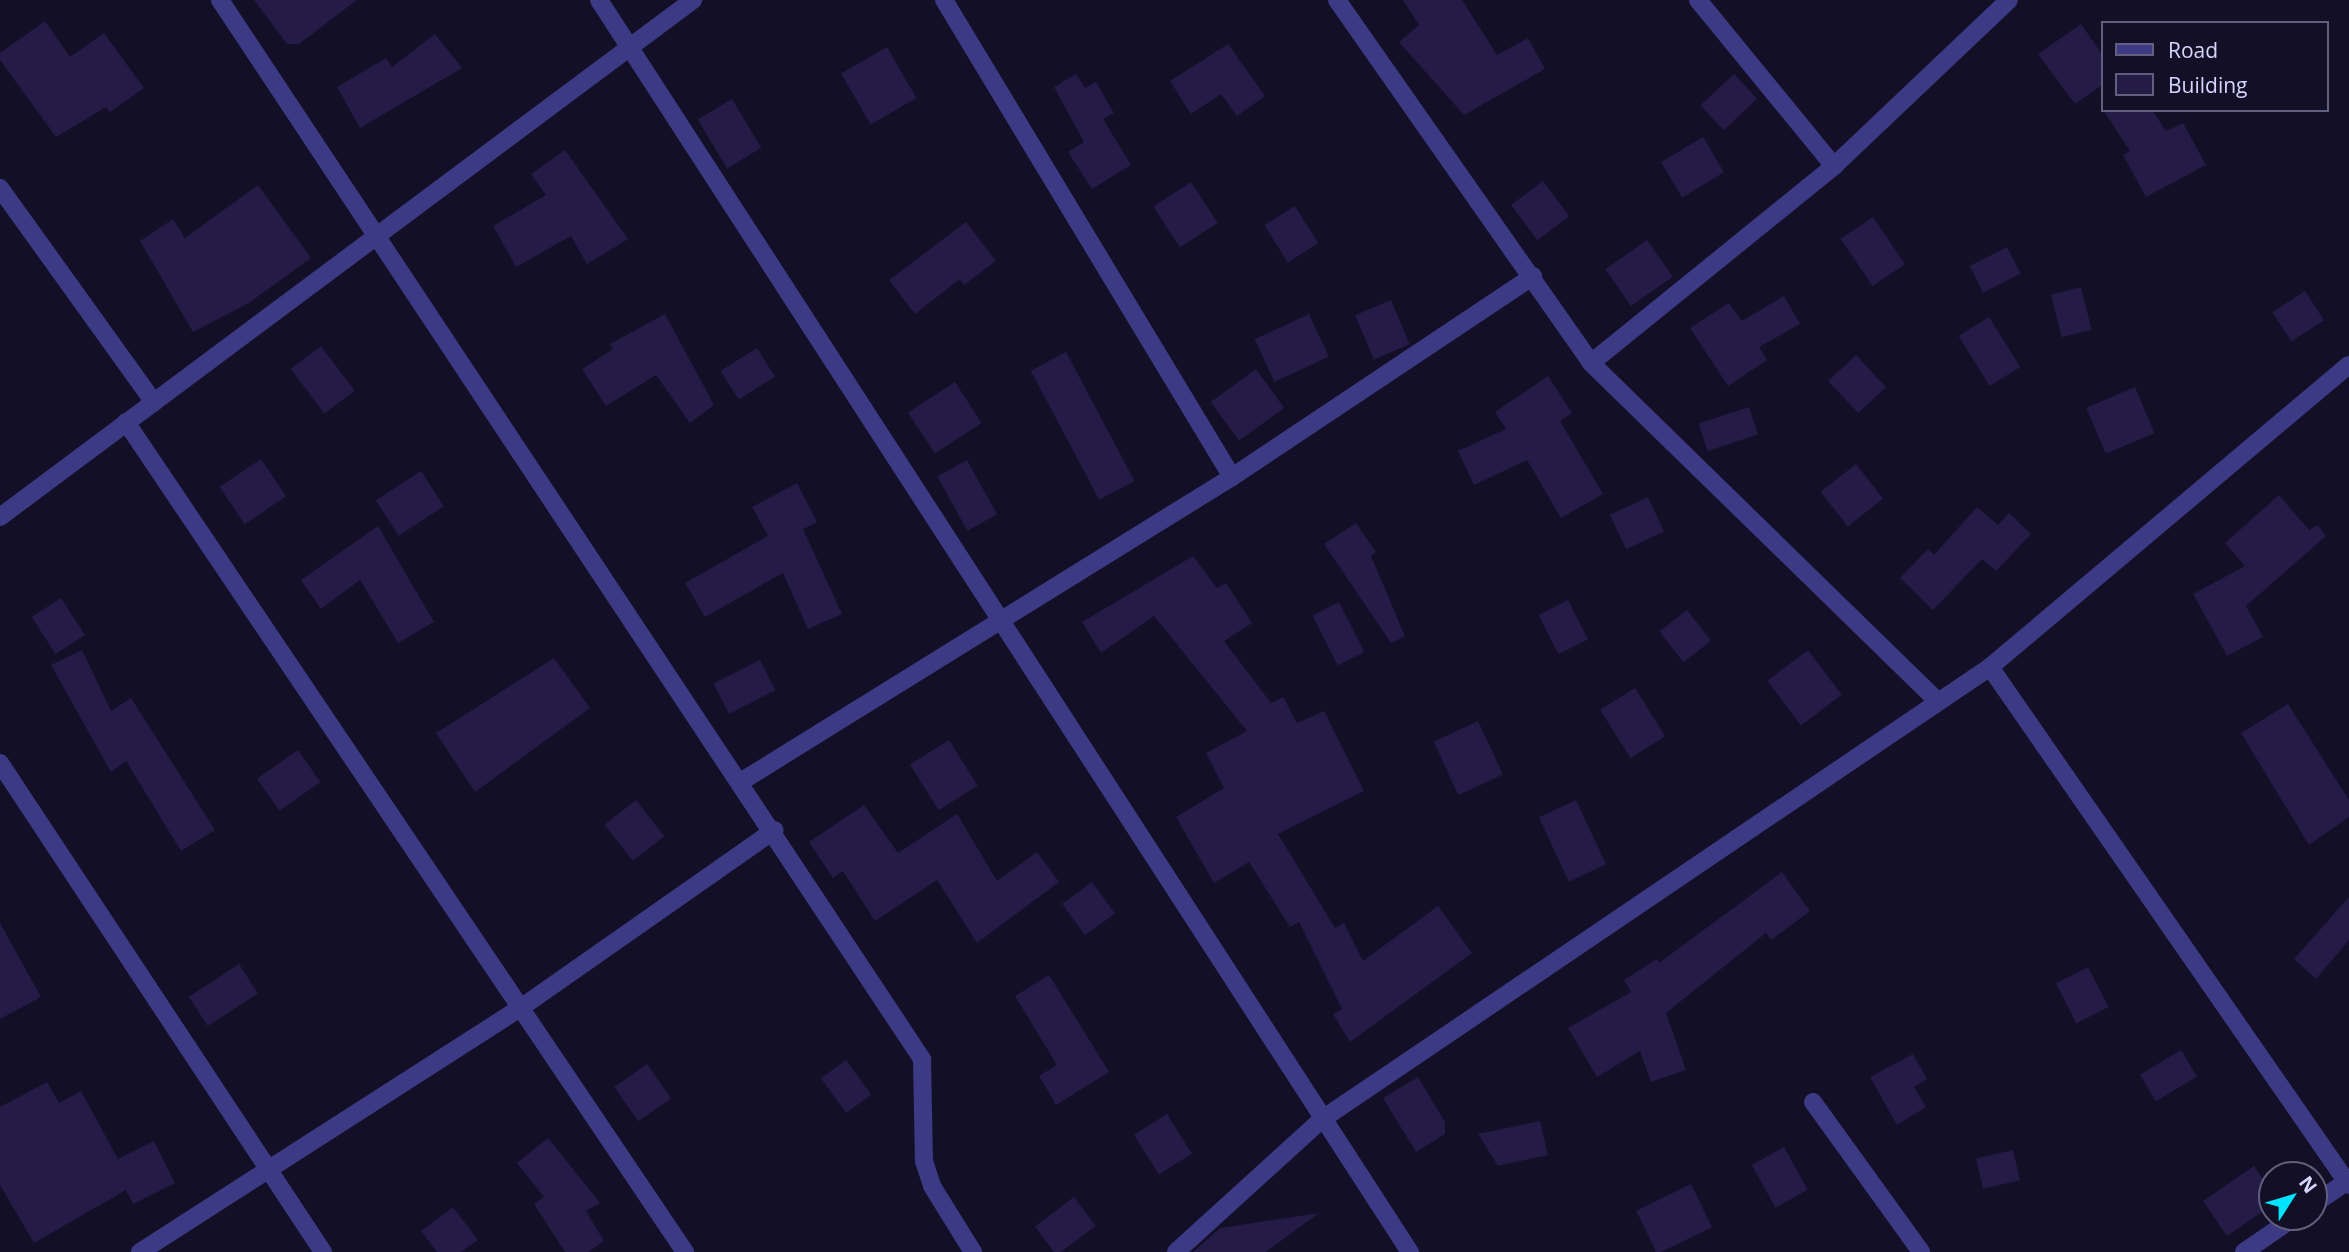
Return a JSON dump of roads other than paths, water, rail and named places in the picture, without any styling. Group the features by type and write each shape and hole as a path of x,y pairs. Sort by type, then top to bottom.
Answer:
{"street":[{"path":"220,0 375,237 775,830 922,1059 924,1161 932,1186 973,1252"},
{"path":"599,0 631,46 998,624 1410,1252"},
{"path":"0,517 693,0"},
{"path":"944,0 1232,477"},
{"path":"1337,0 1533,276 1591,363 1937,701"},
{"path":"1698,0 1834,166"},
{"path":"1591,363 1834,166 2009,0"},
{"path":"0,188 155,402"},
{"path":"742,781 1232,477 1533,276"},
{"path":"1176,1252 1321,1120 1990,667 2349,365"},
{"path":"126,422 519,1010 685,1252"},
{"path":"1990,667 2348,1182 2328,1195"},
{"path":"0,763 264,1168 323,1252"},
{"path":"140,1252 264,1168 519,1010 775,830"},
{"path":"1813,1102 1921,1252"},
{"path":"2244,1252 2275,1231"}]}
